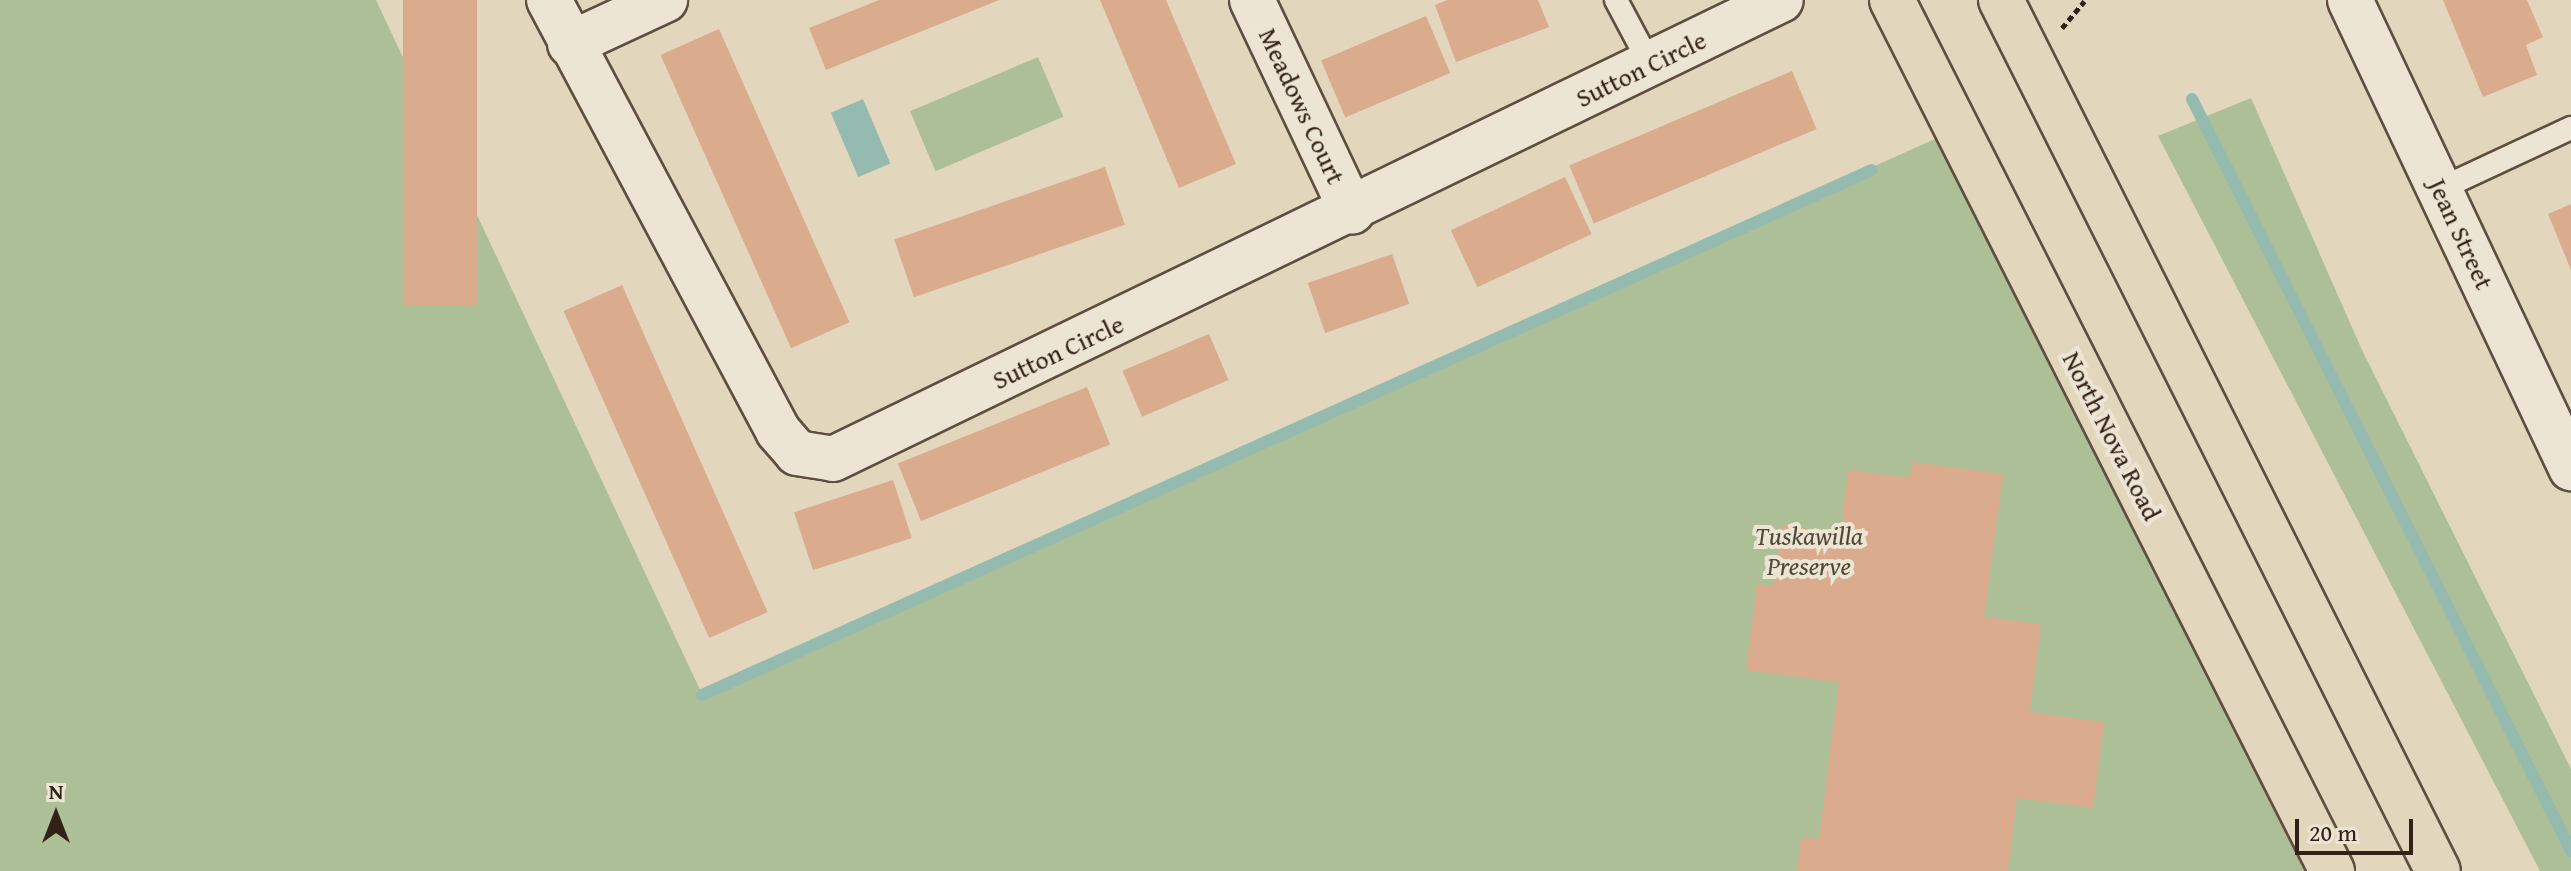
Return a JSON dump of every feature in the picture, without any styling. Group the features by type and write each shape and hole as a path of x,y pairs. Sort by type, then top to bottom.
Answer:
{"main road":[{"name":"North Nova Road","path":"1892,0 2332,871"},
{"path":"1967,0 2009,16 2438,871"}],"street":[{"name":"Sutton Circle","path":"549,0 778,431 797,453 833,459 1352,212 1781,0"},
{"path":"570,44 665,0"},
{"name":"Meadows Court","path":"1252,0 1352,212"},
{"name":"Jean Street","path":"2350,0 2570,464"}],"lane":[{"path":"1616,0 1650,64"},
{"path":"2440,189 2571,128"}],"green space":[{"name":"Tuskawilla Preserve","path":"0,0 376,0 702,694 1957,129 2332,871 0,871"},
{"path":"1038,57 1063,117 935,171 910,111"},
{"path":"2251,98 2362,350 2571,769 2571,871 2540,871 2158,136"}],"water":[{"path":"863,99 890,163 858,177 831,113"}],"building":[{"path":"403,0 477,0 477,305 403,305"},
{"path":"879,0 999,0 826,70 809,28"},
{"path":"1100,0 1166,0 1236,164 1179,188"},
{"path":"1447,0 1538,0 1549,27 1456,62 1435,5"},
{"path":"2443,0 2527,0 2543,37 2526,45 2537,75 2483,97"},
{"path":"1426,16 1450,73 1345,118 1321,61"},
{"path":"719,29 850,322 791,348 661,55"},
{"path":"1792,71 1817,129 1594,224 1569,166"},
{"path":"1105,167 1125,225 914,297 894,240"},
{"path":"1565,177 1592,234 1477,287 1451,230"},
{"path":"2571,204 2571,270 2548,214"},
{"path":"1392,254 1409,304 1325,333 1308,283"},
{"path":"622,285 768,612 709,638 564,311"},
{"path":"1209,334 1229,380 1142,417 1122,371"},
{"path":"1087,387 1110,444 921,521 898,463"},
{"path":"1912,462 2003,474 1984,617 2041,624 2030,712 2104,722 2093,808 2017,798 2008,871 1797,871 1801,837 1819,839 1839,682 1746,670 1757,584 1774,586 1782,525 1841,533 1848,470 1910,478"},
{"path":"893,480 912,538 813,570 794,512"}],"waterway":[{"path":"2192,99 2571,851"},
{"path":"702,695 1872,170"}]}
